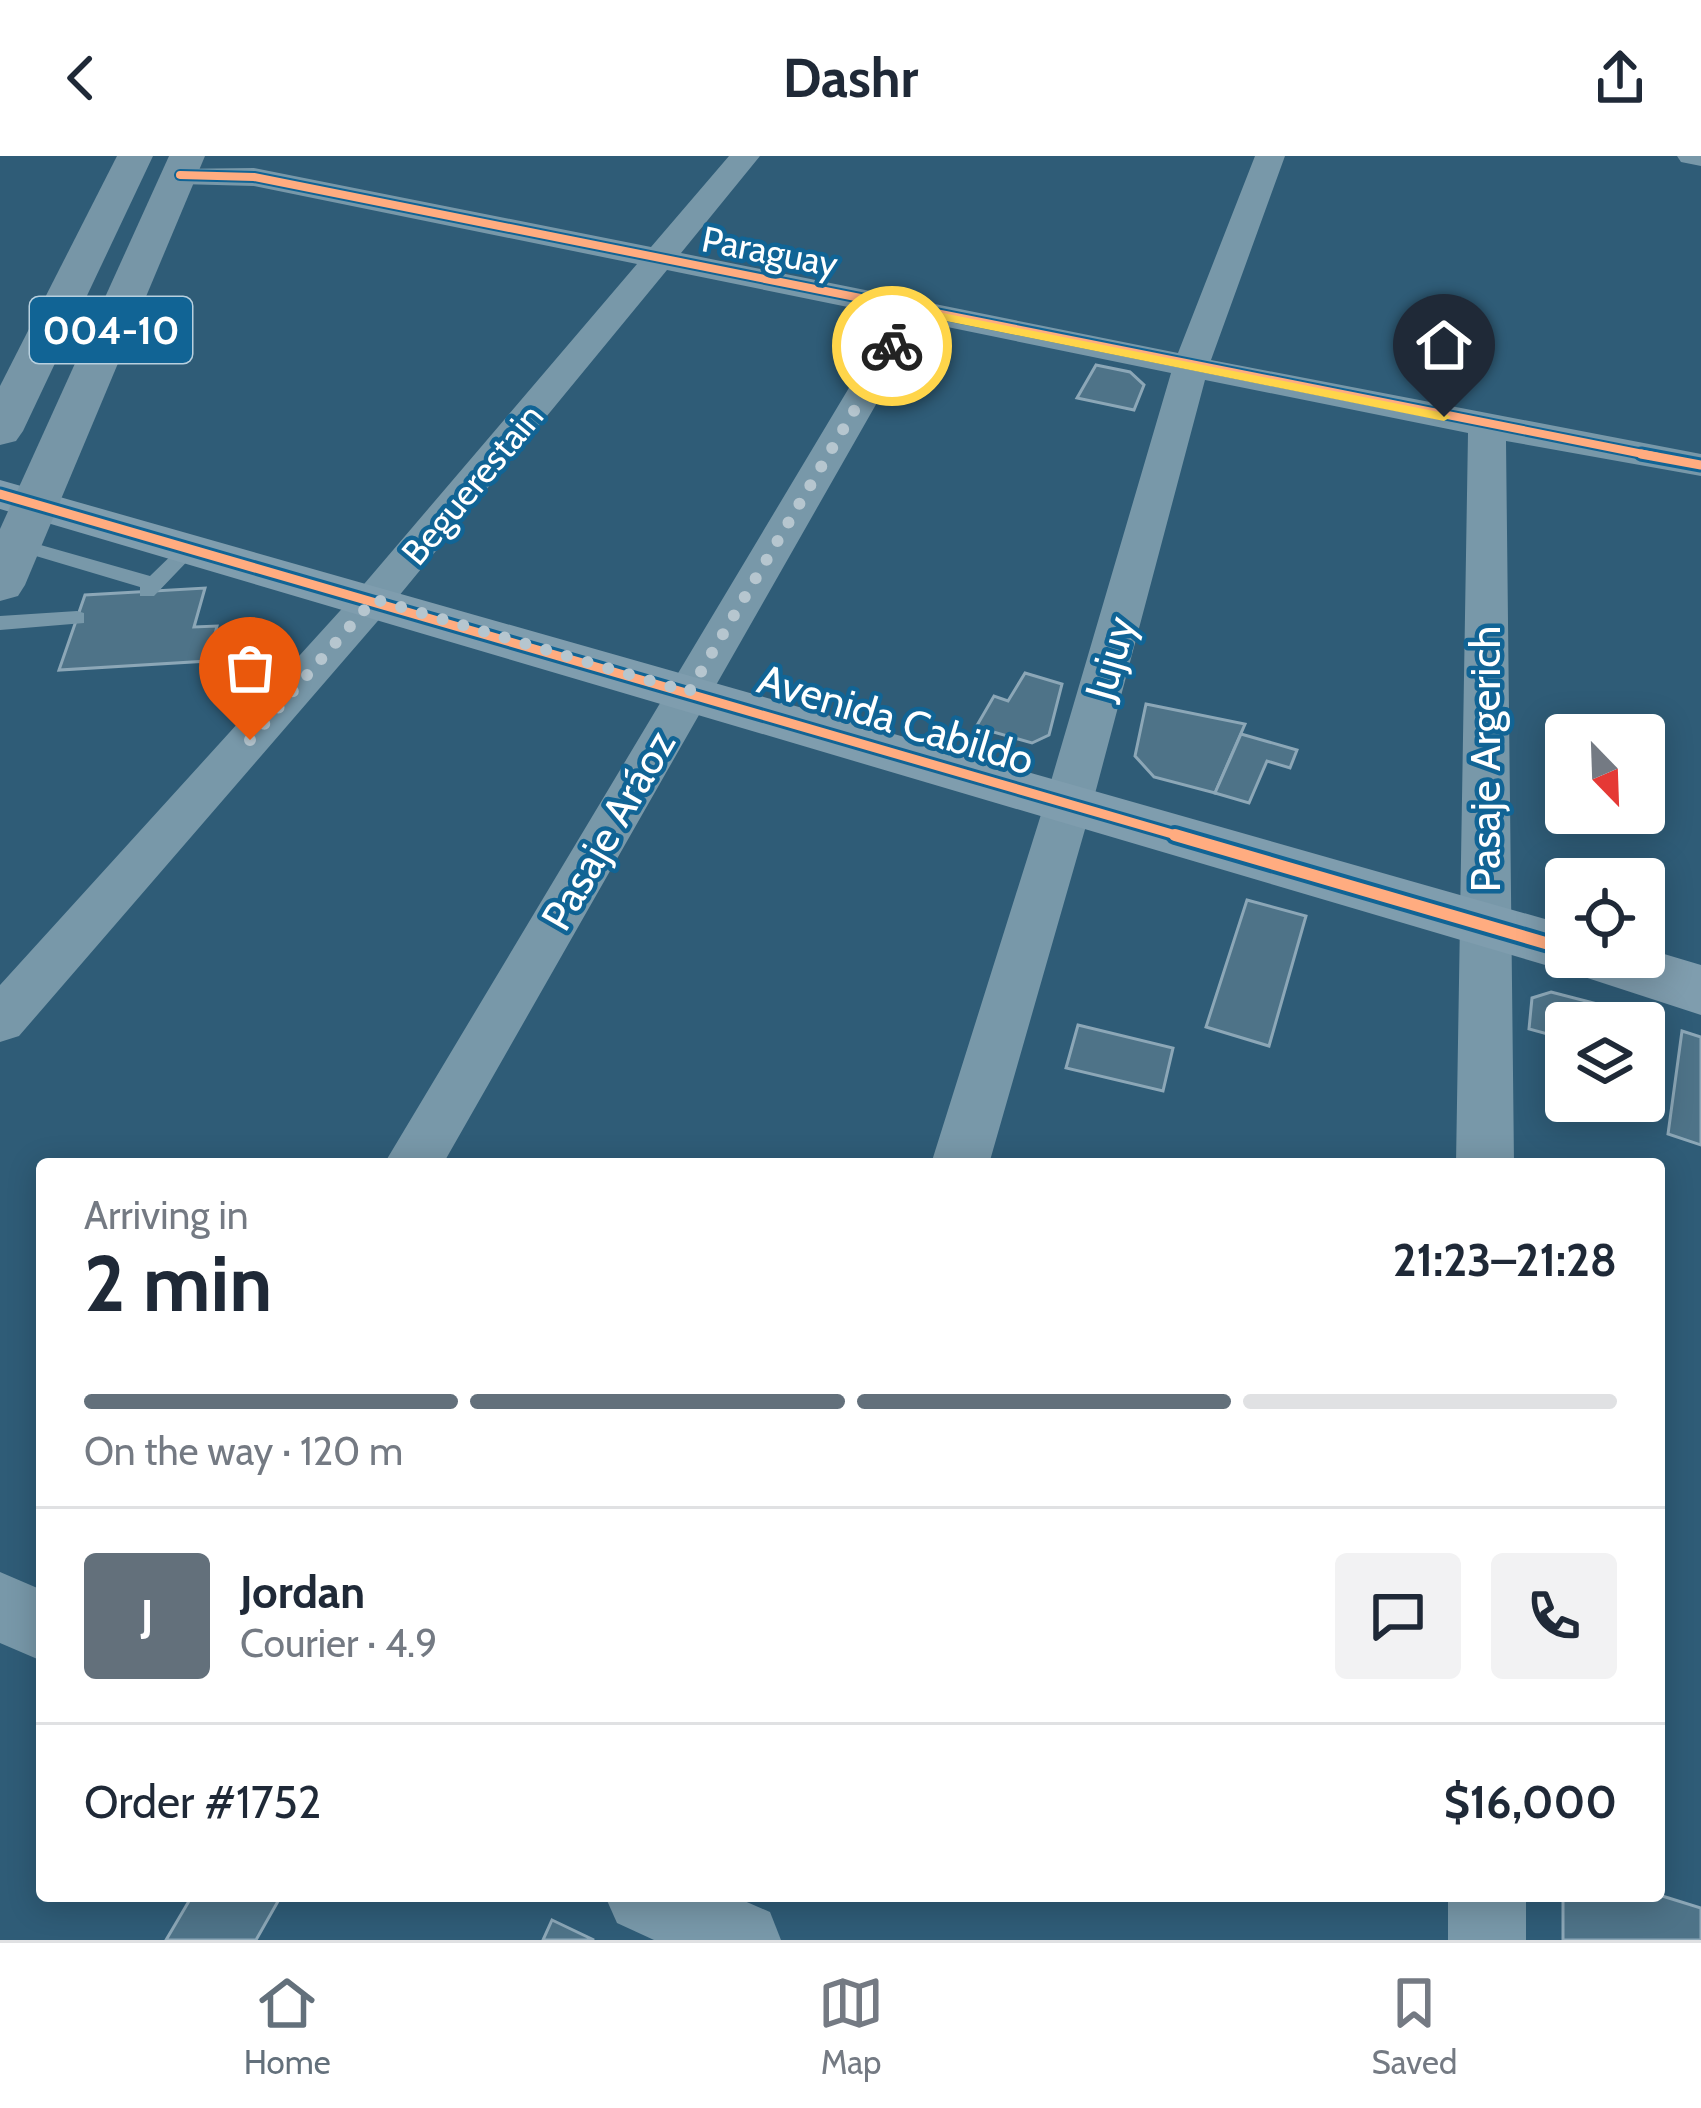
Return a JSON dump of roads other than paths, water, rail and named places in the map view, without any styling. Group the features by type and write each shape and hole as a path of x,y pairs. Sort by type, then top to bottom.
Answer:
{"main road":[{"name":"004-10","path":"5,410 135,156"},
{"name":"004-10","path":"13,532 184,165"}],"street":[{"name":"Beguerestain","path":"0,1021 374,599 745,156"},
{"name":"Jujuy","path":"963,1158 1191,367 1270,156"},
{"path":"1692,156 1701,158"},
{"name":"Paraguay","path":"184,165 1701,465"},
{"name":"Pasaje Aráoz","path":"416,1158 913,310"},
{"name":"Pasaje Argerich","path":"1485,1158 1486,426"},
{"name":"Avenida Cabildo","path":"13,532 190,548 1545,943"},
{"path":"1662,978 1701,990"},
{"path":"0,1607 36,1623"},
{"path":"661,1902 735,1928"},
{"path":"1487,1902 1487,1940"}],"lane":[{"path":"13,532 150,587 190,548"},
{"path":"0,623 77,619"}]}
